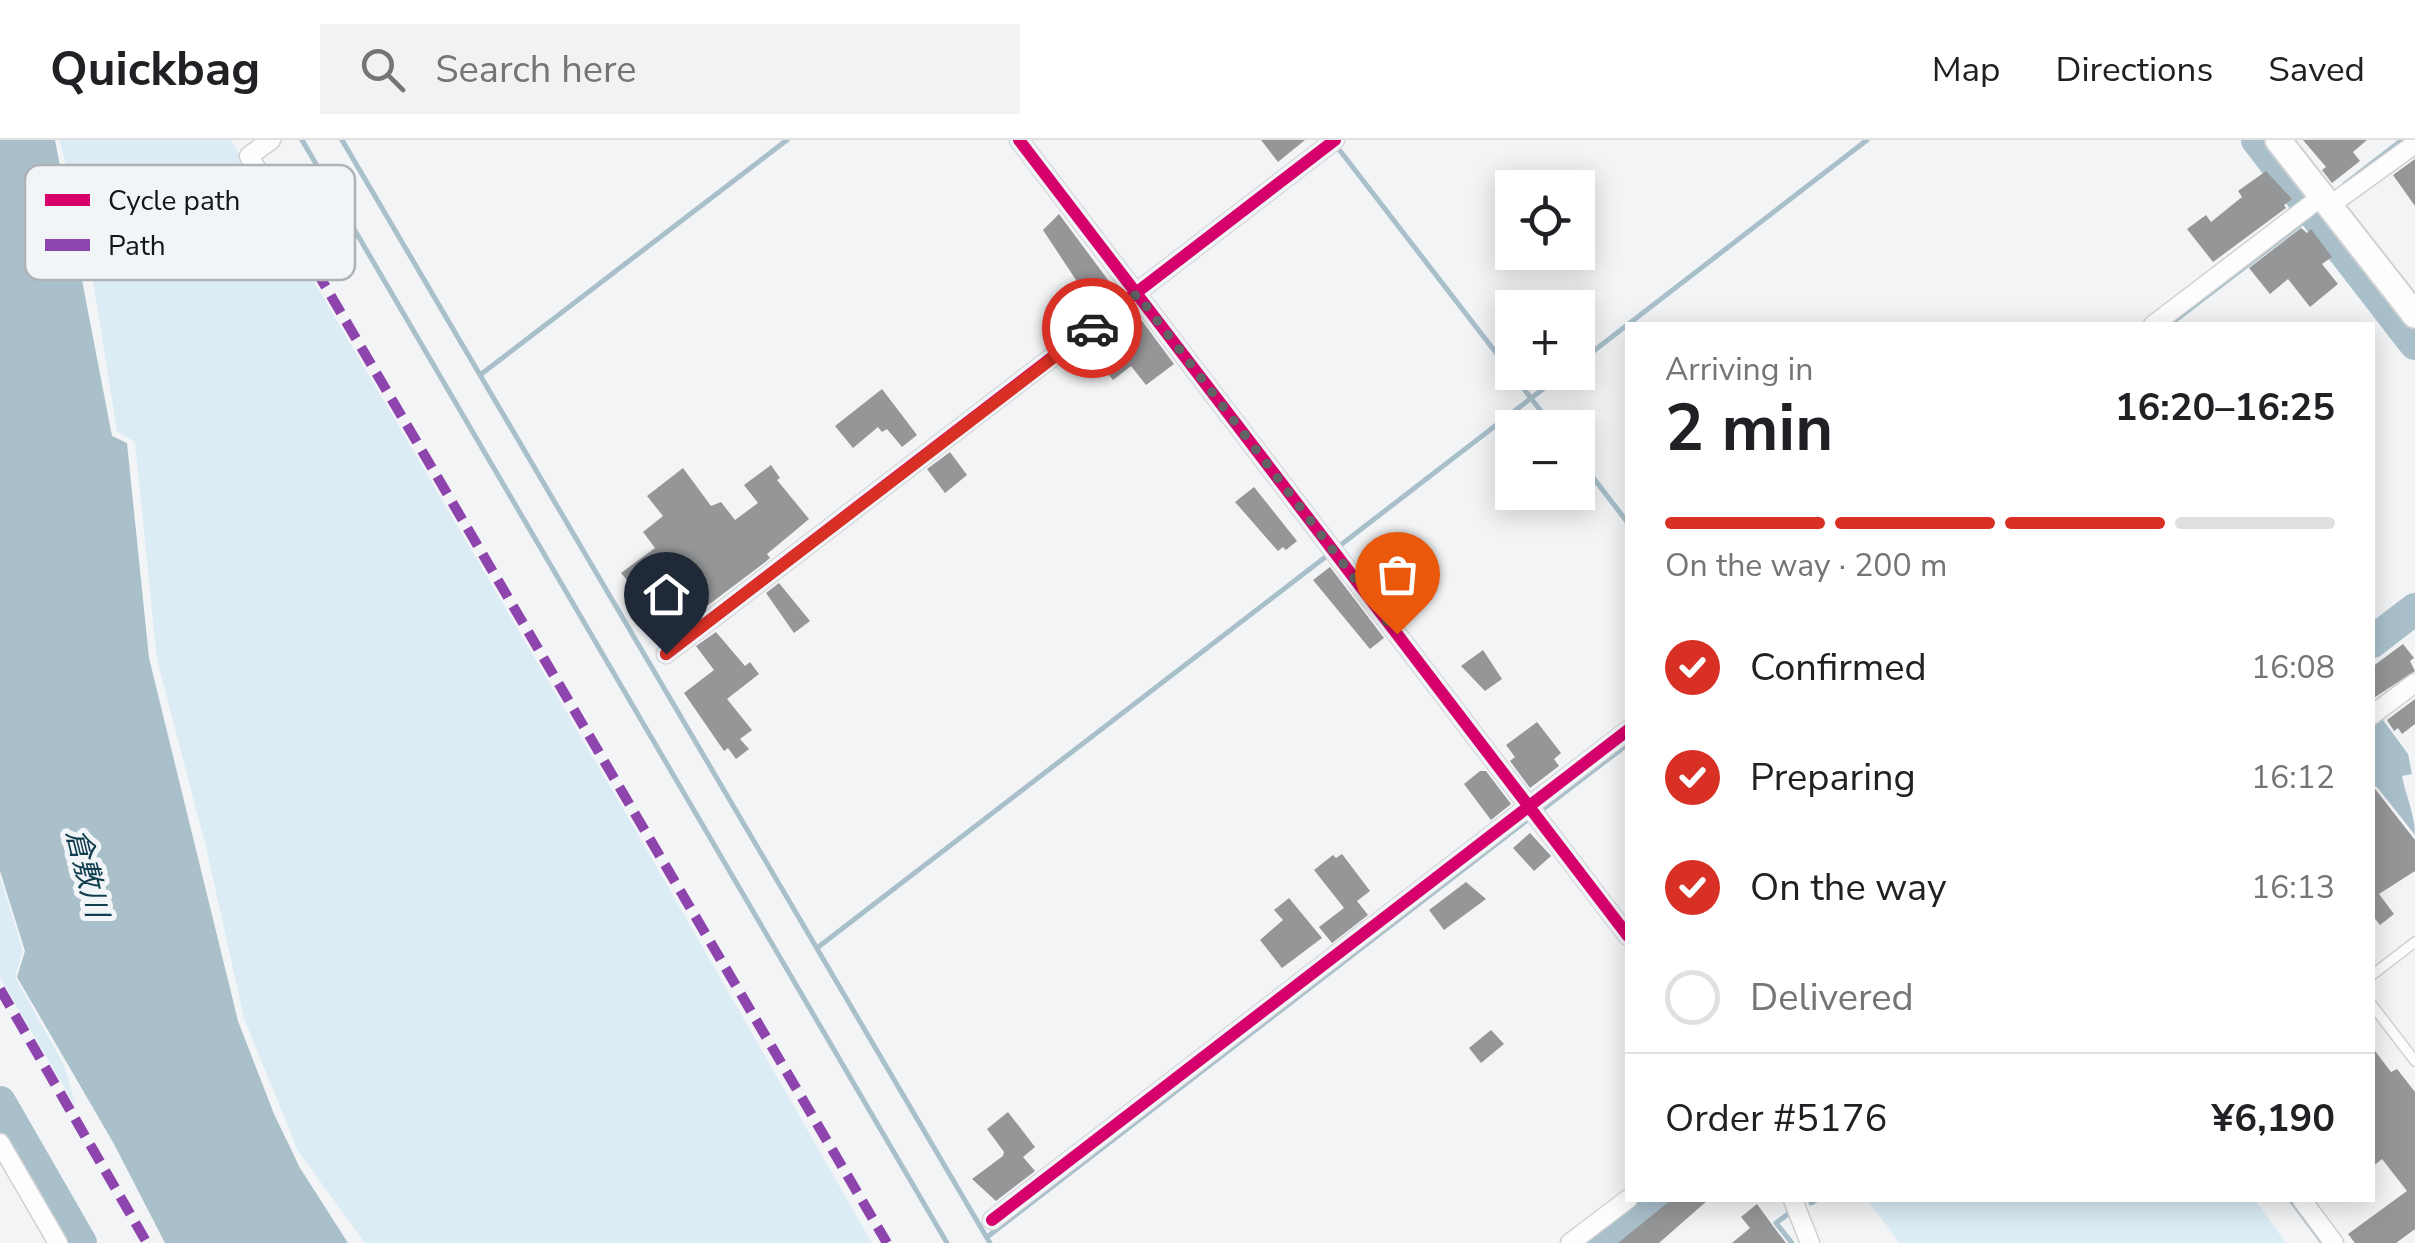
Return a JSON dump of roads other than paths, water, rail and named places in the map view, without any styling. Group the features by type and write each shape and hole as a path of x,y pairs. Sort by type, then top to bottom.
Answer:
{"street":[{"path":"245,148 272,140"},
{"path":"1019,140 1625,932"},
{"path":"666,654 1334,140"},
{"path":"2278,140 2318,203 2415,315"},
{"path":"2157,322 2318,203 2415,144"},
{"path":"2375,713 2415,683"},
{"path":"992,1220 1533,812 1625,733"},
{"path":"0,1143 58,1243"},
{"path":"1570,1243 1625,1201"},
{"path":"1796,1202 1810,1243"},
{"path":"2303,1202 2334,1243"}],"lane":[{"path":"2375,972 2415,942"},
{"path":"2375,1009 2415,1060"}],"water":[{"name":"倉敷川","path":"0,140 55,140 60,165 25,165 25,280 82,280 112,436 127,443 149,658 238,1021 300,1168 348,1243 165,1243 114,1144 17,977 25,951 0,871"},
{"path":"2380,716 2408,754 2412,774 2402,776 2415,835 2375,786 2375,720"}],"waterway":[{"path":"302,140 317,165"},
{"path":"342,140 990,1243"},
{"path":"480,375 787,140"},
{"path":"1631,322 1867,140"},
{"path":"2257,140 2415,344"},
{"path":"2345,184 2402,140"},
{"path":"1338,148 1540,410"},
{"path":"2173,322 2314,214"},
{"path":"355,231 947,1243"},
{"path":"1595,350 1625,327"},
{"path":"1338,547 1542,390"},
{"path":"1595,480 1625,519"},
{"path":"817,948 1328,555"},
{"path":"2375,640 2415,609"},
{"path":"1539,812 1625,746"},
{"path":"987,1237 1530,818"},
{"path":"0,1102 81,1243"},
{"path":"1597,1243 1650,1202"},
{"path":"2292,1202 2323,1243"},
{"path":"1788,1214 1776,1223 1792,1243"}]}
